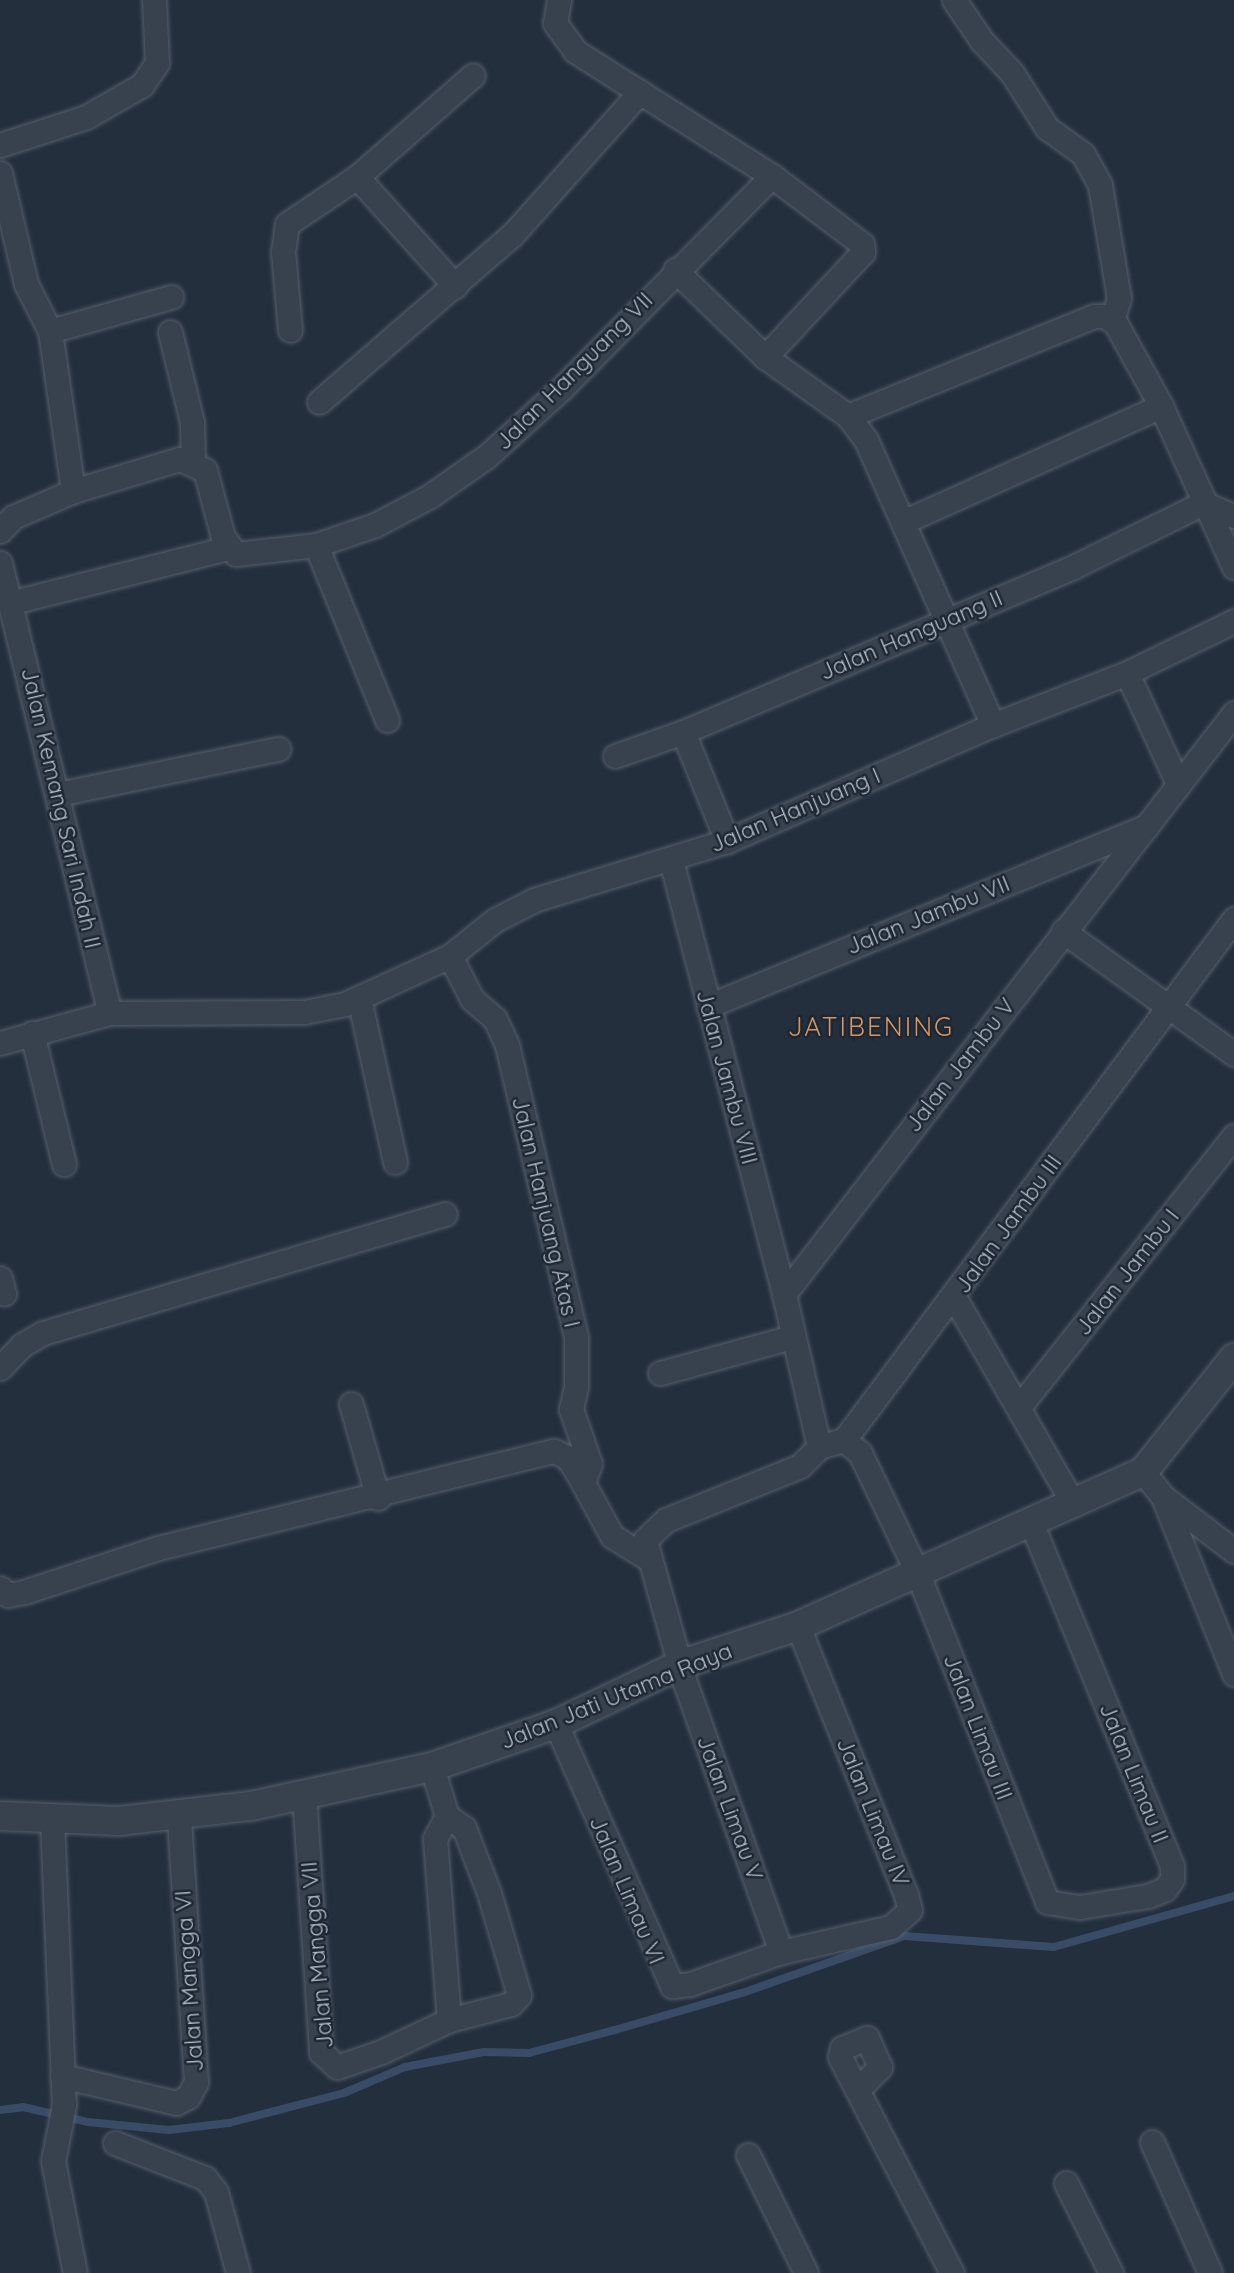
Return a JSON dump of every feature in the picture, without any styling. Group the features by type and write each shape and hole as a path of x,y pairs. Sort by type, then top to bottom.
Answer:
{"street":[{"path":"0,145 86,117 142,85 156,63 154,0"},
{"path":"559,0 555,23 561,36 575,51 772,176 856,237 863,252 765,357"},
{"path":"954,0 982,41 1012,73 1047,128 1083,154 1100,185 1119,298 1109,318"},
{"path":"290,330 283,252 287,224 357,177 473,75"},
{"path":"319,402 512,235 640,92"},
{"path":"0,173 26,284 50,331 73,491"},
{"name":"Jalan Hanguang VII","path":"228,548 236,554 257,555 316,545 386,520 430,496 487,456 562,388 675,270 772,176"},
{"path":"357,177 456,286"},
{"path":"675,270 765,357 848,416 866,440 993,725"},
{"path":"50,331 171,297"},
{"path":"848,416 1094,316 1109,318"},
{"path":"1109,318 1161,406 1234,567"},
{"path":"9,603 228,548 199,466 192,422 170,332"},
{"path":"903,522 1161,406"},
{"path":"0,531 13,517 73,491 131,471 180,459 199,466"},
{"path":"1203,503 1234,516"},
{"name":"Jalan Hanguang II","path":"615,756 683,732 1073,567 1203,503"},
{"path":"316,545 387,720"},
{"name":"Jalan Kemang Sari Indah II","path":"0,564 110,1013"},
{"name":"Jalan Hanjuang I","path":"0,1044 110,1013 303,1012 359,998 450,956 495,920 534,900 727,841 993,725 1127,673 1234,621"},
{"path":"1127,673 1178,784"},
{"name":"Jalan Jambu V","path":"784,1294 1234,713"},
{"path":"683,732 727,841"},
{"path":"58,794 278,749"},
{"name":"Jalan Jambu VII","path":"708,1006 1149,825"},
{"name":"Jalan Jambu VIII","path":"671,860 784,1294"},
{"name":"Jalan Jambu III","path":"844,1440 954,1297 1234,919"},
{"path":"1063,931 1234,1054"},
{"name":"Jalan Hanjuang Atas I","path":"450,956 472,999 495,1019 507,1045 576,1338 576,1387 570,1409 590,1464 583,1482"},
{"path":"359,998 395,1162"},
{"path":"32,1033 64,1164"},
{"name":"Jalan Jambu I","path":"1019,1408 1234,1136"},
{"path":"0,1368 22,1345 43,1333 445,1214"},
{"path":"784,1294 818,1447"},
{"path":"954,1297 1073,1503"},
{"path":"660,1373 792,1337"},
{"name":"Jalan Jati Utama Raya","path":"0,1816 52,1820 178,1816 251,1807 432,1767 556,1724 682,1664 798,1626 1143,1472 1230,1372"},
{"path":"351,1404 378,1498"},
{"path":"646,1557 645,1540 655,1526 800,1466 818,1447 844,1440"},
{"name":"Jalan Limau III","path":"844,1440 860,1453 918,1574 1037,1881"},
{"path":"0,1588 8,1595 24,1592 158,1548 378,1498 555,1451 567,1457 612,1536 646,1557"},
{"path":"1143,1472 1164,1497 1234,1551"},
{"path":"1164,1497 1234,1674"},
{"name":"Jalan Limau II","path":"1031,1523 1172,1866 1172,1879 1165,1889 1080,1908 1047,1902 1037,1881"},
{"name":"Jalan Limau V","path":"646,1557 781,1952"},
{"name":"Jalan Limau IV","path":"781,1952 891,1927 910,1910 798,1626"},
{"name":"Jalan Limau VI","path":"556,1724 672,1986 690,1984 781,1952"},
{"path":"432,1767 447,1816 464,1828 489,1893 519,1995 511,2004 449,2020 435,1839 447,1816"},
{"name":"Jalan Mangga VII","path":"304,1794 321,2052 337,2067 381,2052 449,2020"},
{"name":"Jalan Mangga VI","path":"62,2076 176,2103 188,2097 196,2082 178,1816"},
{"path":"52,1820 64,2105 53,2161 75,2273"},
{"path":"859,2088 952,2273"},
{"path":"1152,2142 1210,2273"},
{"path":"115,2143 205,2178 216,2192 238,2273"},
{"path":"748,2155 806,2273"},
{"path":"1066,2183 1111,2273"}],"waterway":[{"path":"0,2110 23,2107 88,2122 169,2130 229,2123 344,2093 405,2067 484,2052 529,2053 615,2030 745,1992 904,1936 1054,1947 1234,1896"}],"district":[{"name":"JATIBENING","path":"871,1027"}]}
